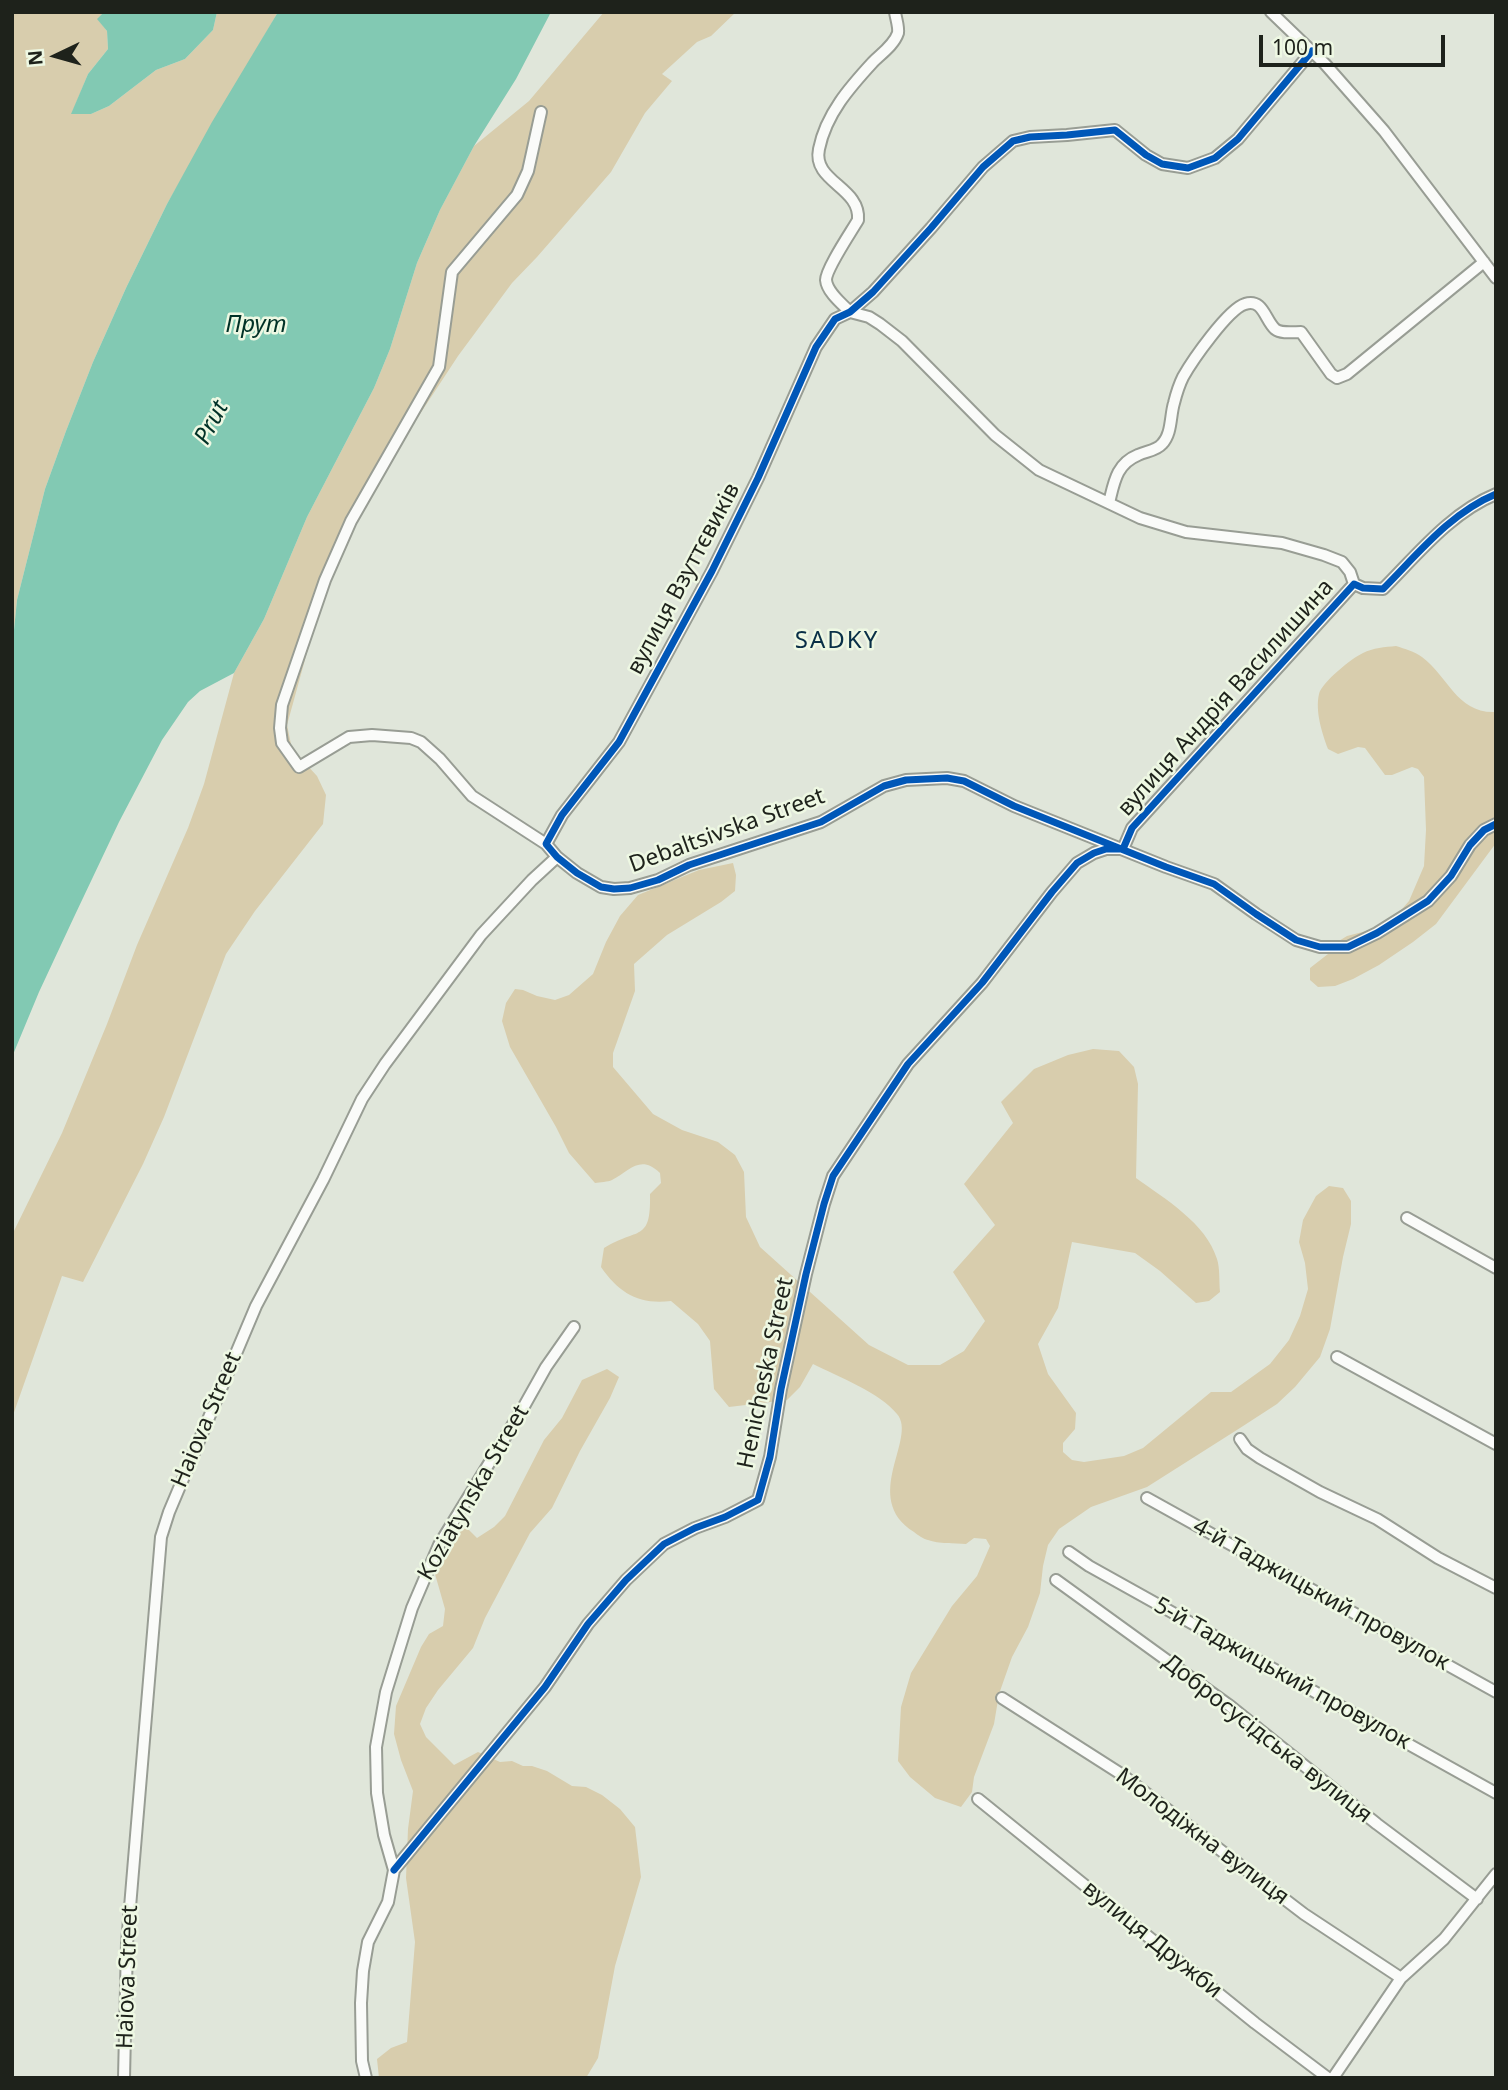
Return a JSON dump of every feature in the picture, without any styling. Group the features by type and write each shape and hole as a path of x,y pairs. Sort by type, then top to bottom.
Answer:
{"street":[{"path":"895,12 899,30 895,40 837,105 825,128 818,152 819,163 825,174 855,201 859,211 858,220 829,270 826,281 830,290 850,312 869,317 902,341 995,435 1039,470 1140,518 1186,533 1282,543 1324,555 1342,562 1350,572 1354,584"},
{"path":"1271,12 1312,51 1384,131 1496,278"},
{"name":"вулиця Взуттєвиків","path":"546,844 562,815 619,742 712,571 747,501 816,347 835,319 850,312 889,274 983,167 1013,142 1030,136 1115,130 1162,164 1188,168 1214,158 1238,139 1312,51"},
{"path":"541,112 528,171 517,195 452,272 439,367 351,522 330,568 282,705 280,728 282,743 299,767 349,737 372,735 411,738 421,742 440,759 472,796 546,844 557,857"},
{"path":"1109,503 1116,473 1126,462 1162,445 1168,434 1172,406 1183,377 1199,352 1234,309 1247,302 1254,303 1261,307 1274,329 1301,332 1331,374 1337,378 1347,374 1484,262"},
{"name":"вулиця Андрія Василишина","path":"1123,849 1132,828 1354,584 1363,588 1383,589 1448,523 1482,500 1496,494"},
{"name":"Debaltsivska Street","path":"557,857 601,887 614,890 630,888 658,880 689,865 821,822 884,786 906,780 947,778 964,781 1014,806 1214,884 1256,915 1297,940 1320,947 1348,947 1377,933 1428,901 1451,876 1470,845 1484,830 1496,824"},
{"name":"Henicheska Street","path":"394,1870 545,1687 588,1624 626,1580 664,1544 758,1500 770,1457 781,1389 806,1274 833,1176 908,1064 982,983 1077,863 1106,849 1123,849"},
{"name":"Haiova Street","path":"124,2078 127,1943 161,1537 169,1512 256,1306 323,1180 362,1099 481,934 557,857"},
{"path":"1407,1218 1496,1268"},
{"name":"Koziatynska Street","path":"366,2078 362,2049 363,1971 368,1942 388,1902 394,1870 377,1793 376,1747 386,1692 412,1608 439,1545 546,1367 574,1327"},
{"path":"1337,1357 1496,1444"},
{"path":"1240,1439 1247,1449 1260,1458 1377,1519 1438,1558 1496,1588"},
{"name":"4-й Таджицький провулок","path":"1147,1498 1496,1692"},
{"name":"5-й Таджицький провулок","path":"1069,1552 1256,1661 1496,1793"},
{"name":"Добросусідська вулиця","path":"1056,1580 1230,1706 1377,1824 1476,1899"},
{"name":"Молодіжна вулиця","path":"1002,1698 1121,1774 1304,1913 1401,1978"},
{"name":"вулиця Дружби","path":"978,1799 1255,2023 1331,2078"},
{"path":"1331,2078 1401,1978 1444,1939 1496,1874"}],"shaded area":[{"path":"12,12 104,12 98,19 107,31 108,49 88,74 72,113 91,114 109,106 156,70 185,59 213,30 217,12 278,12 167,204 93,362 45,489 17,600 12,649"},
{"path":"604,12 736,12 711,36 697,42 662,74 672,81 645,113 611,172 512,283 458,356 378,478 348,533 329,577 287,725 292,749 317,776 326,795 323,824 255,911 226,954 164,1117 83,1282 62,1276 12,1418 12,1235 62,1133 137,945 188,828 204,784 234,673 264,619 307,517 374,388 390,349 417,263 440,210 474,146 529,101"},
{"path":"1396,646 1422,657 1462,700 1472,707 1496,712 1496,843 1436,924 1379,965 1353,979 1335,986 1318,987 1310,980 1310,968 1328,954 1334,944 1347,936 1378,928 1395,917 1409,901 1424,866 1424,777 1418,769 1412,767 1385,775 1365,748 1358,747 1338,754 1328,749 1319,715 1321,689 1338,671 1367,651"},
{"path":"733,863 736,875 735,891 667,935 634,964 635,991 613,1053 613,1067 653,1114 682,1130 718,1142 735,1155 744,1172 746,1217 760,1247 869,1345 908,1365 940,1365 964,1351 985,1321 953,1272 995,1225 964,1184 1013,1123 1001,1102 1034,1069 1068,1055 1093,1049 1119,1051 1134,1067 1138,1084 1136,1178 1171,1203 1204,1234 1217,1259 1220,1292 1209,1301 1196,1303 1135,1253 1072,1242 1058,1308 1038,1344 1048,1374 1076,1413 1075,1429 1063,1443 1063,1452 1072,1460 1084,1462 1124,1456 1143,1448 1211,1392 1231,1392 1270,1364 1289,1340 1308,1289 1299,1242 1303,1220 1316,1196 1329,1186 1343,1188 1351,1201 1351,1224 1330,1329 1320,1357 1295,1387 1277,1404 1147,1487 1091,1507 1059,1529 1048,1545 1040,1593 999,1694 994,1724 974,1777 972,1792 961,1807 935,1798 910,1777 898,1761 901,1707 911,1673 952,1606 977,1576 990,1546 986,1539 974,1538 966,1544 932,1541 919,1536 899,1518 892,1503 890,1486 902,1425 889,1406 858,1386 813,1364 800,1387 787,1400 729,1407 714,1389 710,1341 698,1324 671,1301 649,1301 631,1295 615,1284 601,1267 604,1248 640,1232 645,1227 650,1210 650,1194 661,1183 660,1173 653,1167 641,1164 612,1180 595,1183 569,1153 510,1047 502,1021 506,1003 515,989 555,1000 569,995 593,974 620,916 638,895 699,870"},
{"path":"607,1369 619,1377 610,1398 552,1508 530,1533 485,1618 473,1648 438,1690 426,1708 420,1724 426,1737 454,1765 478,1752 500,1762 512,1761 547,1771 572,1786 586,1787 602,1795 620,1809 635,1827 641,1877 615,1966 598,2058 586,2078 379,2078 377,2059 391,2048 407,2042 415,1942 406,1878 413,1791 394,1734 396,1706 421,1647 429,1634 443,1626 445,1609 435,1574 442,1549 453,1529 467,1528 477,1538 505,1516 544,1440 562,1418 582,1380"}],"water":[{"path":"104,12 217,12 213,30 185,59 156,70 109,106 91,114 71,114 88,74 108,49 107,31 97,19"},
{"name":"Прут","path":"278,12 551,12 516,79 474,146 440,210 417,263 390,349 374,388 307,517 264,619 234,673 200,691 188,702 162,740 74,917 12,1057 12,650 17,600 45,489 93,362 167,204"}],"cycle path":[{"path":"1312,51 1238,139 1215,158 1188,168 1162,164 1115,130 1030,137 1013,141 983,167 873,292 850,312 835,319 816,347 758,478 712,571 619,742 562,815 546,844 577,873 601,887 630,888 658,880 689,865 821,822 884,786 906,780 947,778 964,781 1014,806 1214,884 1296,940 1320,947 1348,947 1377,933 1428,901 1451,876 1470,845 1484,830 1496,824"},
{"path":"394,1870 545,1687 588,1624 626,1580 664,1544 758,1500 770,1457 781,1389 806,1274 833,1176 908,1064 982,983 1077,863 1106,849 1123,849 1132,828 1354,584 1363,588 1383,589 1449,523 1479,502 1496,494"}],"district":[{"name":"SADKY","path":"837,641"}],"water label":[{"name":"Prut","path":"212,423"}]}
